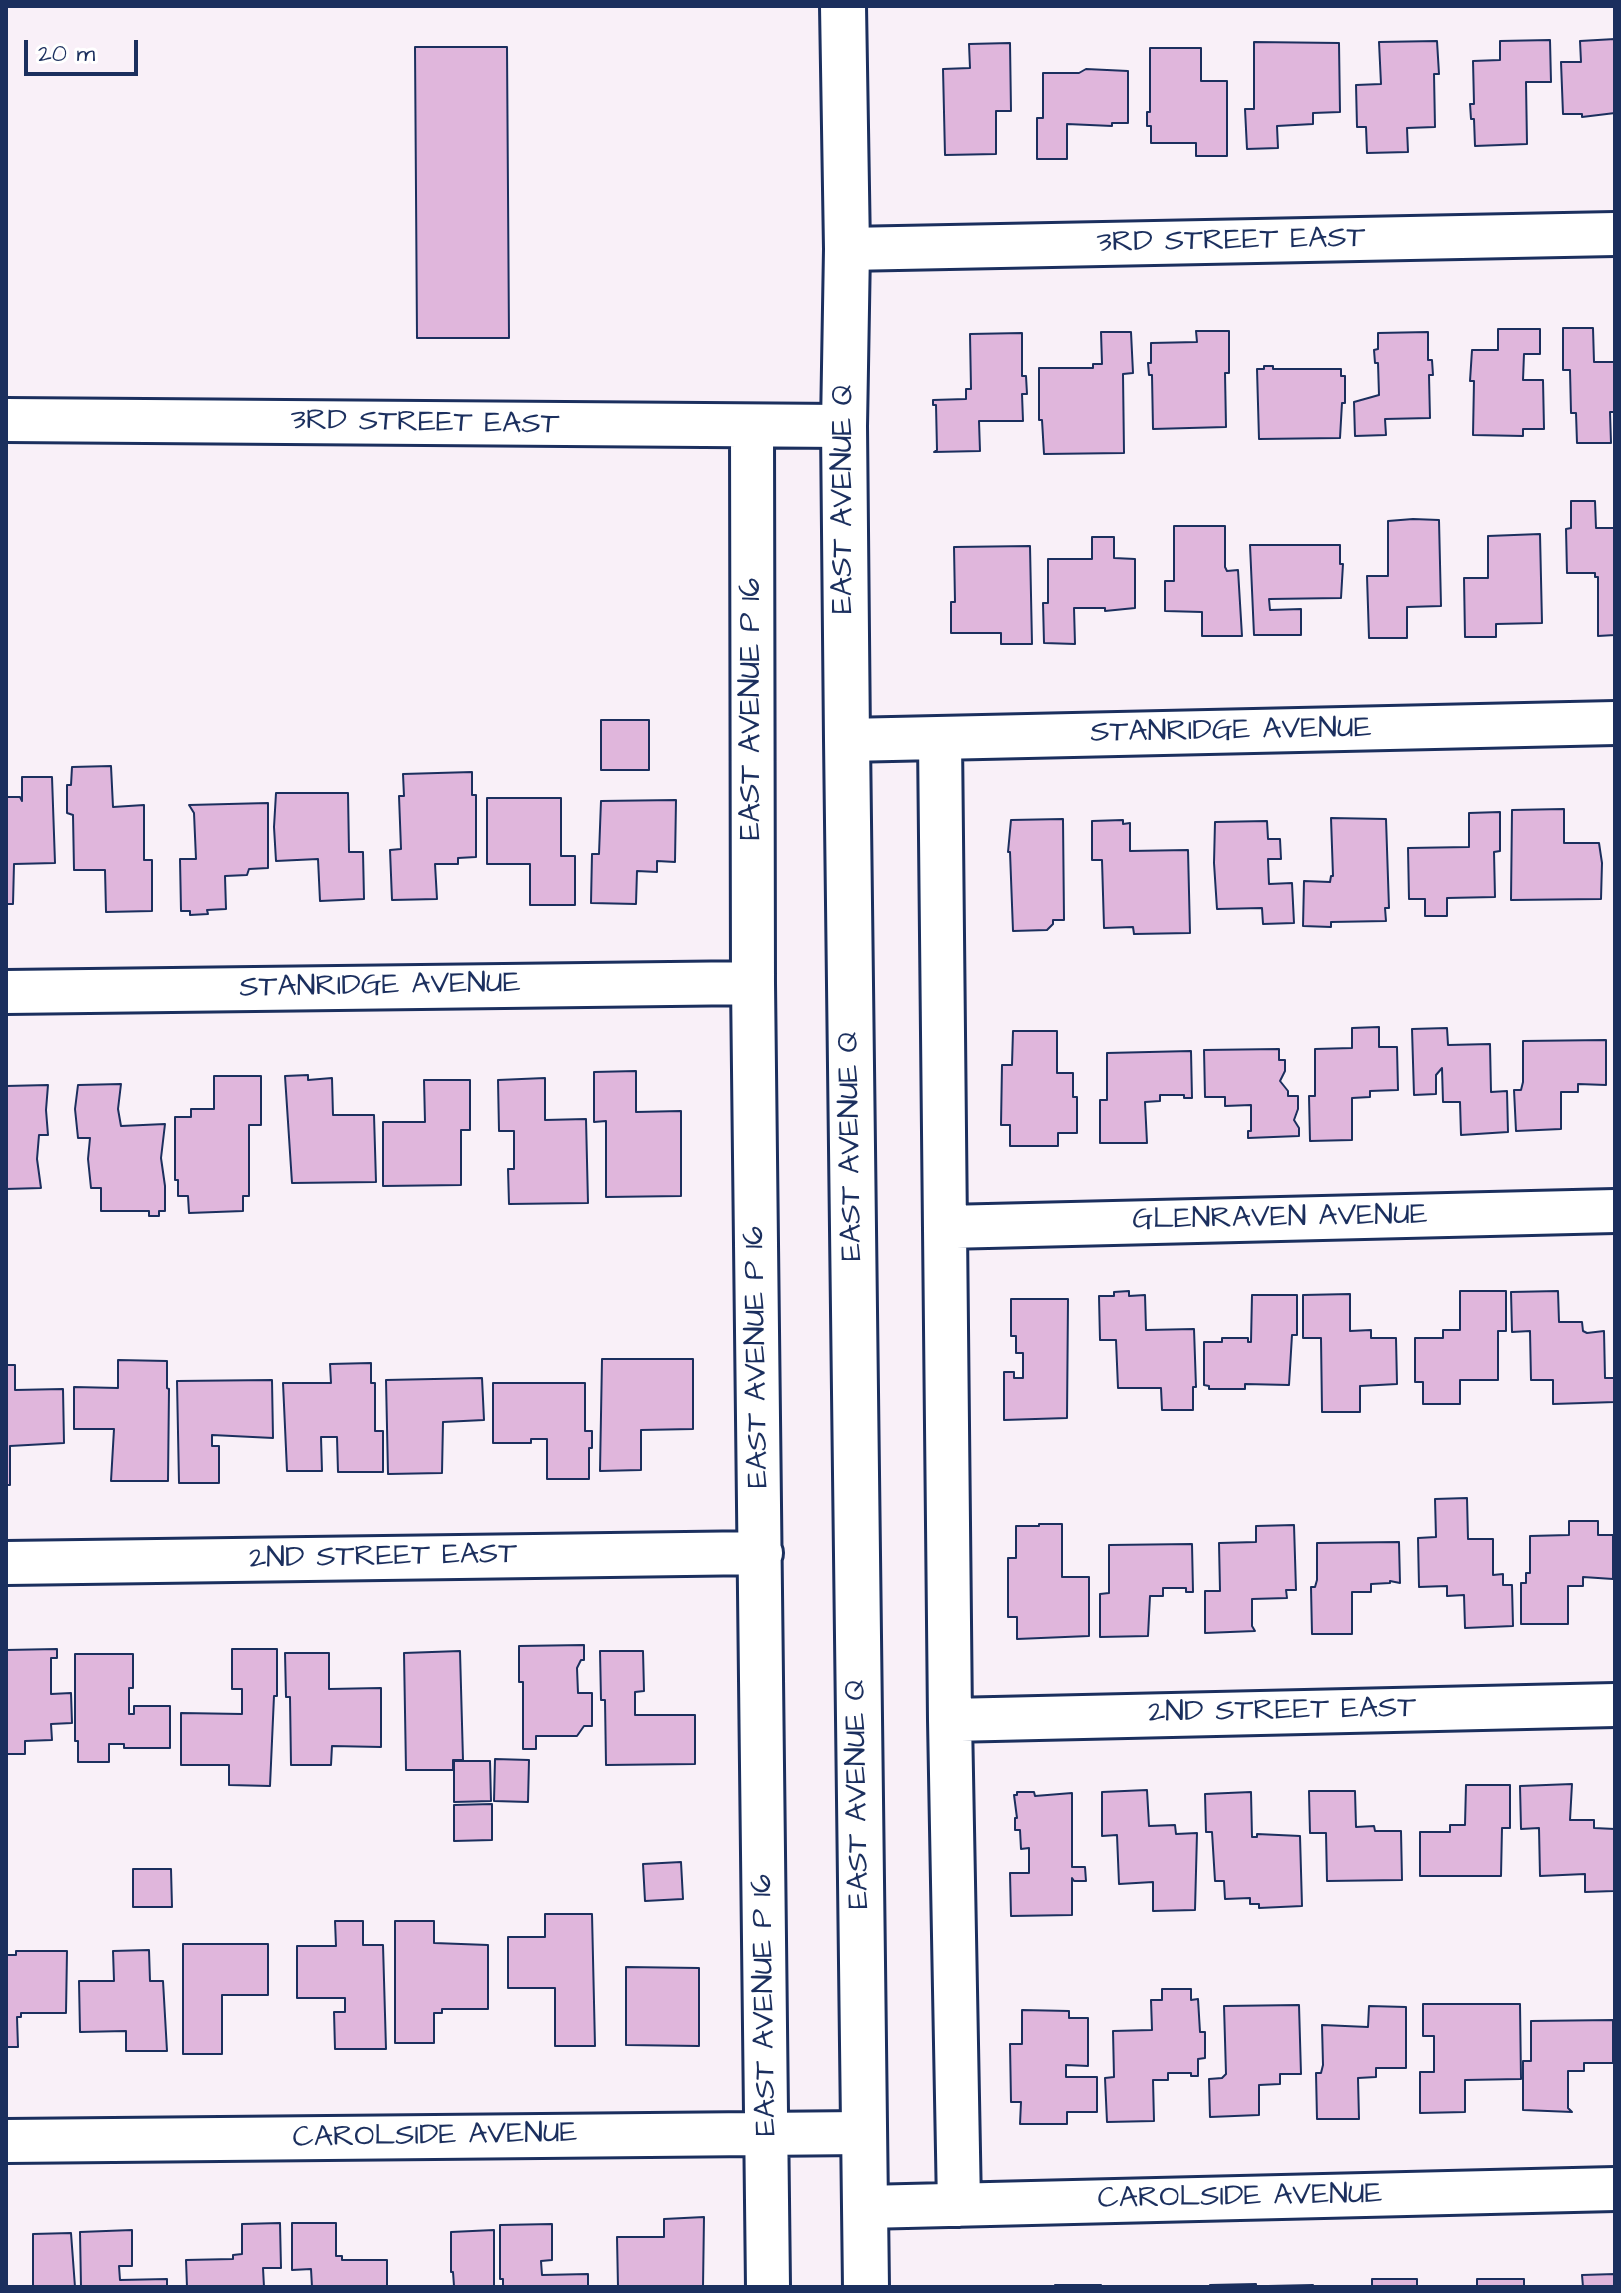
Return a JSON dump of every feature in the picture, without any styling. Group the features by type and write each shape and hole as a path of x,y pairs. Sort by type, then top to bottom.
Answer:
{"street":[{"name":"EAST AVENUE Q","path":"843,6 847,249 844,426 847,740 866,2287"},
{"name":"3RD STREET EAST","path":"847,249 1615,234"},
{"name":"3RD STREET EAST","path":"6,420 844,426"},
{"name":"EAST AVENUE P 16","path":"752,427 753,983 768,2287"},
{"name":"STANRIDGE AVENUE","path":"847,740 1615,723"},
{"path":"940,739 950,1720 959,2205"},
{"name":"STANRIDGE AVENUE","path":"6,992 753,983"},
{"name":"GLENRAVEN AVENUE","path":"946,1227 1615,1211"},
{"name":"2ND STREET EAST","path":"6,1563 761,1553"},
{"name":"2ND STREET EAST","path":"950,1720 1615,1705"},
{"name":"CAROLSIDE AVENUE","path":"6,2141 863,2133"},
{"name":"CAROLSIDE AVENUE","path":"865,2207 1615,2189"}],"building":[{"path":"1615,39 1615,113 1582,117 1582,114 1563,114 1561,62 1581,62 1580,41"},
{"path":"1550,40 1551,82 1526,82 1527,144 1475,146 1470,104 1474,104 1473,61 1500,60 1500,41"},
{"path":"1437,41 1439,74 1434,74 1435,127 1407,128 1408,152 1367,153 1366,127 1357,127 1356,85 1381,84 1379,42"},
{"path":"1254,42 1339,43 1340,112 1313,113 1313,124 1277,126 1278,148 1247,149 1245,109 1254,109"},
{"path":"1010,43 1011,111 996,111 996,154 945,155 943,69 970,68 969,44"},
{"path":"415,47 507,47 509,338 417,338"},
{"path":"1150,48 1201,48 1201,81 1227,81 1227,156 1196,156 1196,143 1151,143 1151,126 1147,126 1147,112 1150,112"},
{"path":"1086,69 1128,71 1128,123 1112,123 1112,126 1067,124 1067,159 1037,159 1037,118 1043,118 1043,73 1079,73"},
{"path":"1563,328 1593,328 1594,362 1615,362 1615,412 1610,412 1611,443 1577,443 1576,413 1571,413 1570,370 1563,370"},
{"path":"1498,329 1540,329 1540,354 1524,354 1523,380 1543,380 1544,429 1523,429 1523,436 1473,435 1472,350 1498,350"},
{"path":"1196,331 1229,331 1229,373 1225,373 1226,427 1153,429 1152,375 1149,375 1148,363 1151,363 1151,343 1197,342"},
{"path":"1101,332 1131,332 1133,373 1123,374 1124,453 1044,454 1042,420 1039,420 1039,368 1093,368 1093,364 1102,364"},
{"path":"1428,332 1428,360 1432,360 1433,375 1429,375 1430,418 1385,419 1386,435 1355,436 1354,402 1379,395 1378,363 1375,363 1374,350 1378,349 1378,333"},
{"path":"1022,333 1022,376 1026,376 1027,394 1022,394 1023,421 979,421 980,451 934,452 937,450 936,405 933,405 933,400 966,399 966,389 971,389 970,334"},
{"path":"1264,366 1273,366 1273,369 1341,369 1341,376 1345,376 1345,403 1342,403 1340,438 1259,439 1257,369 1264,369"},
{"path":"1571,501 1595,501 1596,528 1615,528 1615,635 1598,636 1598,577 1595,573 1567,573 1566,529 1571,528"},
{"path":"1439,520 1441,606 1407,607 1407,638 1369,638 1367,576 1388,576 1388,521"},
{"path":"1174,526 1225,526 1225,567 1227,571 1238,570 1242,636 1202,636 1202,612 1165,611 1165,581 1174,581"},
{"path":"1540,534 1542,623 1496,624 1496,637 1465,637 1464,578 1488,578 1488,536"},
{"path":"1092,537 1114,537 1114,558 1135,559 1135,608 1105,611 1105,608 1074,608 1075,644 1044,643 1043,603 1048,603 1048,559 1092,559"},
{"path":"1250,545 1340,545 1340,564 1343,564 1341,598 1269,599 1270,610 1301,609 1301,635 1254,635"},
{"path":"1030,546 1032,644 1001,644 1001,633 951,633 951,602 955,602 954,547"},
{"path":"601,720 649,720 649,770 601,770"},
{"path":"111,766 113,807 144,805 144,860 152,860 152,911 106,912 105,870 74,870 73,815 67,813 67,785 71,785 72,767"},
{"path":"472,772 472,795 476,795 476,857 458,858 458,864 435,864 437,899 392,900 390,850 401,849 399,796 404,796 403,774"},
{"path":"22,777 52,777 55,863 14,864 13,904 6,904 6,797 20,797 22,801"},
{"path":"276,793 348,793 349,852 363,852 364,899 320,901 318,859 276,861"},
{"path":"487,798 561,798 561,856 575,856 575,905 530,905 530,864 487,864"},
{"path":"676,800 675,862 657,861 657,872 637,871 636,904 591,903 592,854 599,854 601,801"},
{"path":"268,803 268,868 249,869 247,875 225,876 226,909 190,915 190,911 181,911 180,859 196,859 194,813 189,805"},
{"path":"1564,809 1564,843 1599,843 1601,899 1511,900 1512,810"},
{"path":"1500,812 1500,851 1494,852 1495,897 1447,898 1447,916 1425,916 1425,899 1409,899 1408,848 1469,847 1469,813"},
{"path":"1331,818 1386,819 1389,908 1385,908 1386,921 1331,922 1331,927 1303,926 1304,881 1330,882 1333,876"},
{"path":"1063,819 1064,920 1053,920 1047,930 1013,931 1008,852 1011,820"},
{"path":"1123,820 1123,824 1130,823 1130,851 1188,850 1190,933 1134,934 1133,927 1104,928 1102,860 1092,860 1092,821"},
{"path":"1267,821 1268,839 1280,839 1281,859 1268,859 1269,884 1292,883 1294,923 1263,924 1262,908 1217,909 1215,822"},
{"path":"1379,1027 1379,1047 1397,1047 1398,1090 1370,1091 1370,1097 1352,1098 1352,1140 1310,1141 1309,1096 1315,1096 1315,1049 1352,1048 1352,1028"},
{"path":"1447,1028 1448,1045 1490,1044 1491,1092 1507,1091 1508,1132 1461,1135 1460,1102 1443,1102 1442,1068 1436,1075 1436,1094 1414,1095 1412,1029"},
{"path":"1013,1031 1057,1031 1057,1073 1073,1073 1073,1097 1077,1097 1077,1133 1058,1133 1058,1146 1010,1146 1010,1125 1001,1125 1002,1065 1012,1065"},
{"path":"1606,1040 1606,1085 1578,1084 1578,1092 1561,1092 1561,1129 1516,1131 1514,1090 1521,1090 1523,1082 1523,1041"},
{"path":"1279,1049 1279,1060 1285,1060 1285,1071 1280,1081 1288,1096 1298,1096 1294,1120 1299,1136 1248,1138 1251,1105 1225,1106 1225,1097 1205,1097 1204,1050"},
{"path":"1191,1051 1192,1098 1160,1095 1160,1101 1145,1102 1147,1143 1100,1143 1100,1100 1107,1100 1107,1053"},
{"path":"636,1071 636,1112 681,1111 681,1196 606,1197 606,1121 594,1122 594,1072"},
{"path":"308,1075 308,1080 332,1078 333,1115 374,1115 376,1182 292,1183 285,1076"},
{"path":"214,1076 261,1076 261,1125 249,1125 249,1196 243,1196 243,1211 189,1213 188,1196 178,1196 178,1180 175,1180 175,1117 191,1117 191,1109 214,1109"},
{"path":"545,1078 545,1120 586,1119 588,1203 509,1204 508,1169 514,1169 514,1131 499,1131 498,1080"},
{"path":"424,1080 470,1080 470,1130 461,1130 461,1185 383,1186 383,1122 425,1122"},
{"path":"121,1084 118,1109 121,1126 165,1124 161,1158 165,1211 159,1211 159,1216 149,1216 149,1211 101,1211 101,1188 91,1188 88,1159 90,1138 78,1138 75,1109 78,1085"},
{"path":"48,1085 48,1135 39,1135 37,1159 41,1188 6,1189 6,1086"},
{"path":"1129,1291 1129,1296 1145,1295 1146,1330 1194,1329 1196,1387 1193,1387 1193,1410 1162,1410 1161,1388 1118,1388 1116,1340 1100,1340 1099,1296 1114,1296 1114,1292"},
{"path":"1460,1291 1506,1291 1506,1331 1498,1331 1498,1380 1460,1380 1460,1404 1423,1404 1423,1382 1415,1382 1415,1338 1443,1338 1443,1330 1460,1330"},
{"path":"1558,1291 1559,1322 1582,1322 1583,1331 1587,1333 1604,1331 1605,1378 1615,1378 1615,1402 1553,1404 1553,1380 1531,1380 1530,1331 1512,1332 1511,1292"},
{"path":"1350,1294 1350,1331 1371,1330 1371,1338 1396,1338 1397,1384 1360,1386 1360,1412 1322,1412 1321,1338 1303,1338 1303,1295"},
{"path":"1252,1295 1297,1295 1297,1335 1292,1335 1289,1385 1245,1384 1245,1389 1209,1389 1204,1385 1204,1342 1248,1338 1251,1342"},
{"path":"1011,1299 1068,1299 1067,1418 1004,1420 1004,1372 1014,1372 1014,1378 1023,1378 1023,1353 1016,1353 1016,1336 1011,1336"},
{"path":"602,1359 693,1359 693,1429 641,1430 641,1470 600,1471"},
{"path":"118,1360 167,1361 168,1481 111,1481 114,1429 74,1429 74,1387 118,1388"},
{"path":"371,1363 371,1383 375,1383 375,1431 383,1431 383,1472 338,1472 337,1437 321,1437 322,1471 287,1471 283,1383 331,1383 330,1364"},
{"path":"6,1365 15,1365 15,1390 63,1389 64,1443 10,1446 10,1485 6,1485"},
{"path":"482,1378 484,1420 443,1422 442,1473 388,1474 386,1380"},
{"path":"272,1380 273,1438 212,1435 212,1446 219,1446 219,1483 179,1483 177,1381"},
{"path":"493,1383 585,1383 585,1431 592,1431 589,1479 547,1479 547,1439 531,1439 531,1443 493,1443"},
{"path":"1467,1498 1468,1539 1493,1539 1493,1575 1503,1574 1503,1585 1512,1585 1513,1626 1465,1628 1464,1595 1447,1596 1447,1586 1419,1587 1418,1538 1436,1537 1435,1499"},
{"path":"1569,1521 1598,1521 1598,1535 1613,1535 1613,1579 1583,1577 1583,1586 1568,1586 1568,1624 1521,1624 1521,1583 1526,1583 1526,1573 1530,1573 1530,1536 1569,1535"},
{"path":"1062,1524 1062,1577 1089,1577 1089,1636 1017,1639 1017,1617 1008,1617 1008,1558 1016,1558 1016,1526"},
{"path":"1294,1525 1296,1590 1286,1590 1287,1598 1252,1599 1252,1626 1255,1631 1205,1633 1205,1591 1220,1591 1219,1543 1256,1542 1256,1526"},
{"path":"1399,1542 1400,1583 1371,1584 1371,1592 1352,1592 1352,1634 1312,1634 1311,1587 1315,1587 1317,1580 1317,1543"},
{"path":"1192,1544 1193,1592 1186,1592 1186,1588 1163,1588 1163,1596 1150,1596 1148,1636 1100,1637 1100,1594 1109,1593 1109,1545"},
{"path":"584,1645 584,1660 577,1668 578,1693 592,1693 592,1726 584,1726 577,1736 536,1736 536,1749 523,1749 523,1682 519,1682 519,1646"},
{"path":"57,1649 57,1658 51,1658 51,1694 71,1693 72,1723 51,1724 52,1740 25,1741 25,1754 6,1754 6,1650"},
{"path":"232,1649 277,1649 270,1786 229,1785 229,1765 181,1765 181,1713 242,1714 242,1689 232,1689"},
{"path":"460,1651 463,1760 453,1760 453,1770 406,1770 404,1653"},
{"path":"600,1651 643,1651 644,1691 635,1692 635,1715 695,1715 695,1764 606,1765 605,1700 601,1700"},
{"path":"285,1653 329,1653 329,1689 381,1688 381,1747 332,1746 331,1765 291,1765 290,1697 286,1697"},
{"path":"75,1654 133,1654 129,1714 134,1714 134,1706 170,1706 170,1748 124,1748 124,1744 109,1744 109,1762 78,1762 78,1741 75,1741"},
{"path":"495,1759 529,1760 528,1802 494,1801"},
{"path":"454,1761 490,1761 491,1801 454,1802"},
{"path":"1572,1784 1570,1820 1594,1820 1594,1828 1615,1829 1614,1891 1585,1892 1585,1874 1540,1876 1539,1828 1521,1829 1520,1786"},
{"path":"1466,1785 1510,1785 1510,1828 1502,1828 1501,1876 1420,1876 1420,1832 1450,1832 1450,1825 1465,1825"},
{"path":"1147,1790 1149,1826 1175,1825 1176,1834 1197,1833 1195,1910 1153,1911 1153,1882 1119,1884 1117,1835 1102,1836 1102,1792"},
{"path":"1309,1791 1355,1791 1356,1827 1374,1826 1375,1831 1401,1831 1402,1880 1327,1881 1326,1833 1310,1833"},
{"path":"1017,1792 1034,1792 1035,1796 1072,1793 1072,1867 1085,1867 1086,1881 1074,1881 1072,1878 1072,1915 1011,1916 1010,1873 1029,1873 1029,1848 1021,1849 1020,1830 1015,1830 1014,1795"},
{"path":"1251,1792 1252,1837 1257,1837 1257,1834 1300,1836 1302,1906 1259,1908 1259,1904 1250,1904 1250,1898 1225,1899 1224,1881 1215,1881 1212,1832 1206,1832 1205,1794"},
{"path":"492,1804 492,1840 454,1841 454,1805"},
{"path":"681,1862 683,1899 645,1901 643,1864"},
{"path":"133,1869 171,1869 172,1907 133,1907"},
{"path":"545,1914 592,1914 595,2046 555,2046 555,1988 508,1988 508,1937 545,1937"},
{"path":"335,1921 363,1921 363,1945 383,1945 386,2049 335,2049 334,2012 345,2012 345,1998 297,1998 297,1946 336,1946"},
{"path":"395,1921 434,1921 434,1943 488,1945 488,2009 442,2009 442,2013 434,2013 434,2043 395,2043"},
{"path":"183,1944 268,1944 268,1995 222,1995 222,2054 183,2054"},
{"path":"149,1950 150,1981 163,1981 167,2051 126,2051 126,2031 80,2032 79,1981 114,1981 113,1951"},
{"path":"16,1951 67,1951 66,2013 21,2013 21,2017 17,2017 18,2047 6,2047 6,1955 16,1955"},
{"path":"626,1967 699,1968 699,2046 626,2045"},
{"path":"1162,1989 1191,1989 1191,2000 1198,1999 1200,2032 1205,2032 1205,2058 1198,2059 1198,2076 1168,2073 1168,2080 1153,2080 1154,2121 1107,2122 1105,2078 1114,2077 1113,2031 1152,2030 1151,2000 1162,2000"},
{"path":"1423,2004 1520,2004 1521,2079 1465,2080 1465,2112 1420,2113 1420,2072 1434,2072 1434,2036 1423,2036"},
{"path":"1299,2005 1301,2074 1280,2074 1280,2084 1259,2085 1259,2115 1210,2117 1209,2079 1222,2078 1226,2074 1224,2006"},
{"path":"1369,2006 1406,2007 1406,2068 1376,2068 1376,2077 1358,2078 1359,2119 1317,2119 1316,2073 1321,2073 1323,2065 1322,2025 1368,2027"},
{"path":"1022,2010 1069,2011 1069,2018 1088,2018 1088,2066 1066,2065 1066,2077 1097,2077 1097,2112 1067,2112 1067,2124 1020,2124 1021,2102 1011,2102 1010,2044 1022,2044"},
{"path":"1613,2020 1613,2063 1584,2063 1584,2071 1568,2071 1568,2108 1572,2112 1523,2110 1523,2061 1531,2061 1531,2021"},
{"path":"704,2217 703,2287 618,2287 617,2237 664,2237 664,2219"},
{"path":"280,2223 281,2268 263,2268 264,2287 187,2287 186,2260 233,2259 233,2255 242,2254 242,2224"},
{"path":"292,2223 336,2223 336,2256 342,2256 342,2260 387,2260 387,2287 312,2287 311,2269 292,2270"},
{"path":"552,2224 552,2260 541,2261 542,2275 588,2274 588,2287 503,2287 503,2279 500,2279 500,2225"},
{"path":"132,2230 132,2266 119,2266 120,2280 167,2279 167,2287 81,2287 80,2232"},
{"path":"494,2230 494,2287 428,2287 454,2286 451,2232"},
{"path":"71,2233 75,2287 33,2287 33,2234"},
{"path":"1615,2274 1615,2287 1583,2287 1582,2275"},
{"path":"1372,2279 1417,2279 1417,2287 1372,2287"},
{"path":"1477,2279 1524,2279 1524,2287 1477,2287"},
{"path":"1256,2284 1256,2287 1210,2287 1210,2285"},
{"path":"1101,2285 1101,2287 1055,2287"},
{"path":"1268,2286 1313,2287 1268,2287"}]}
